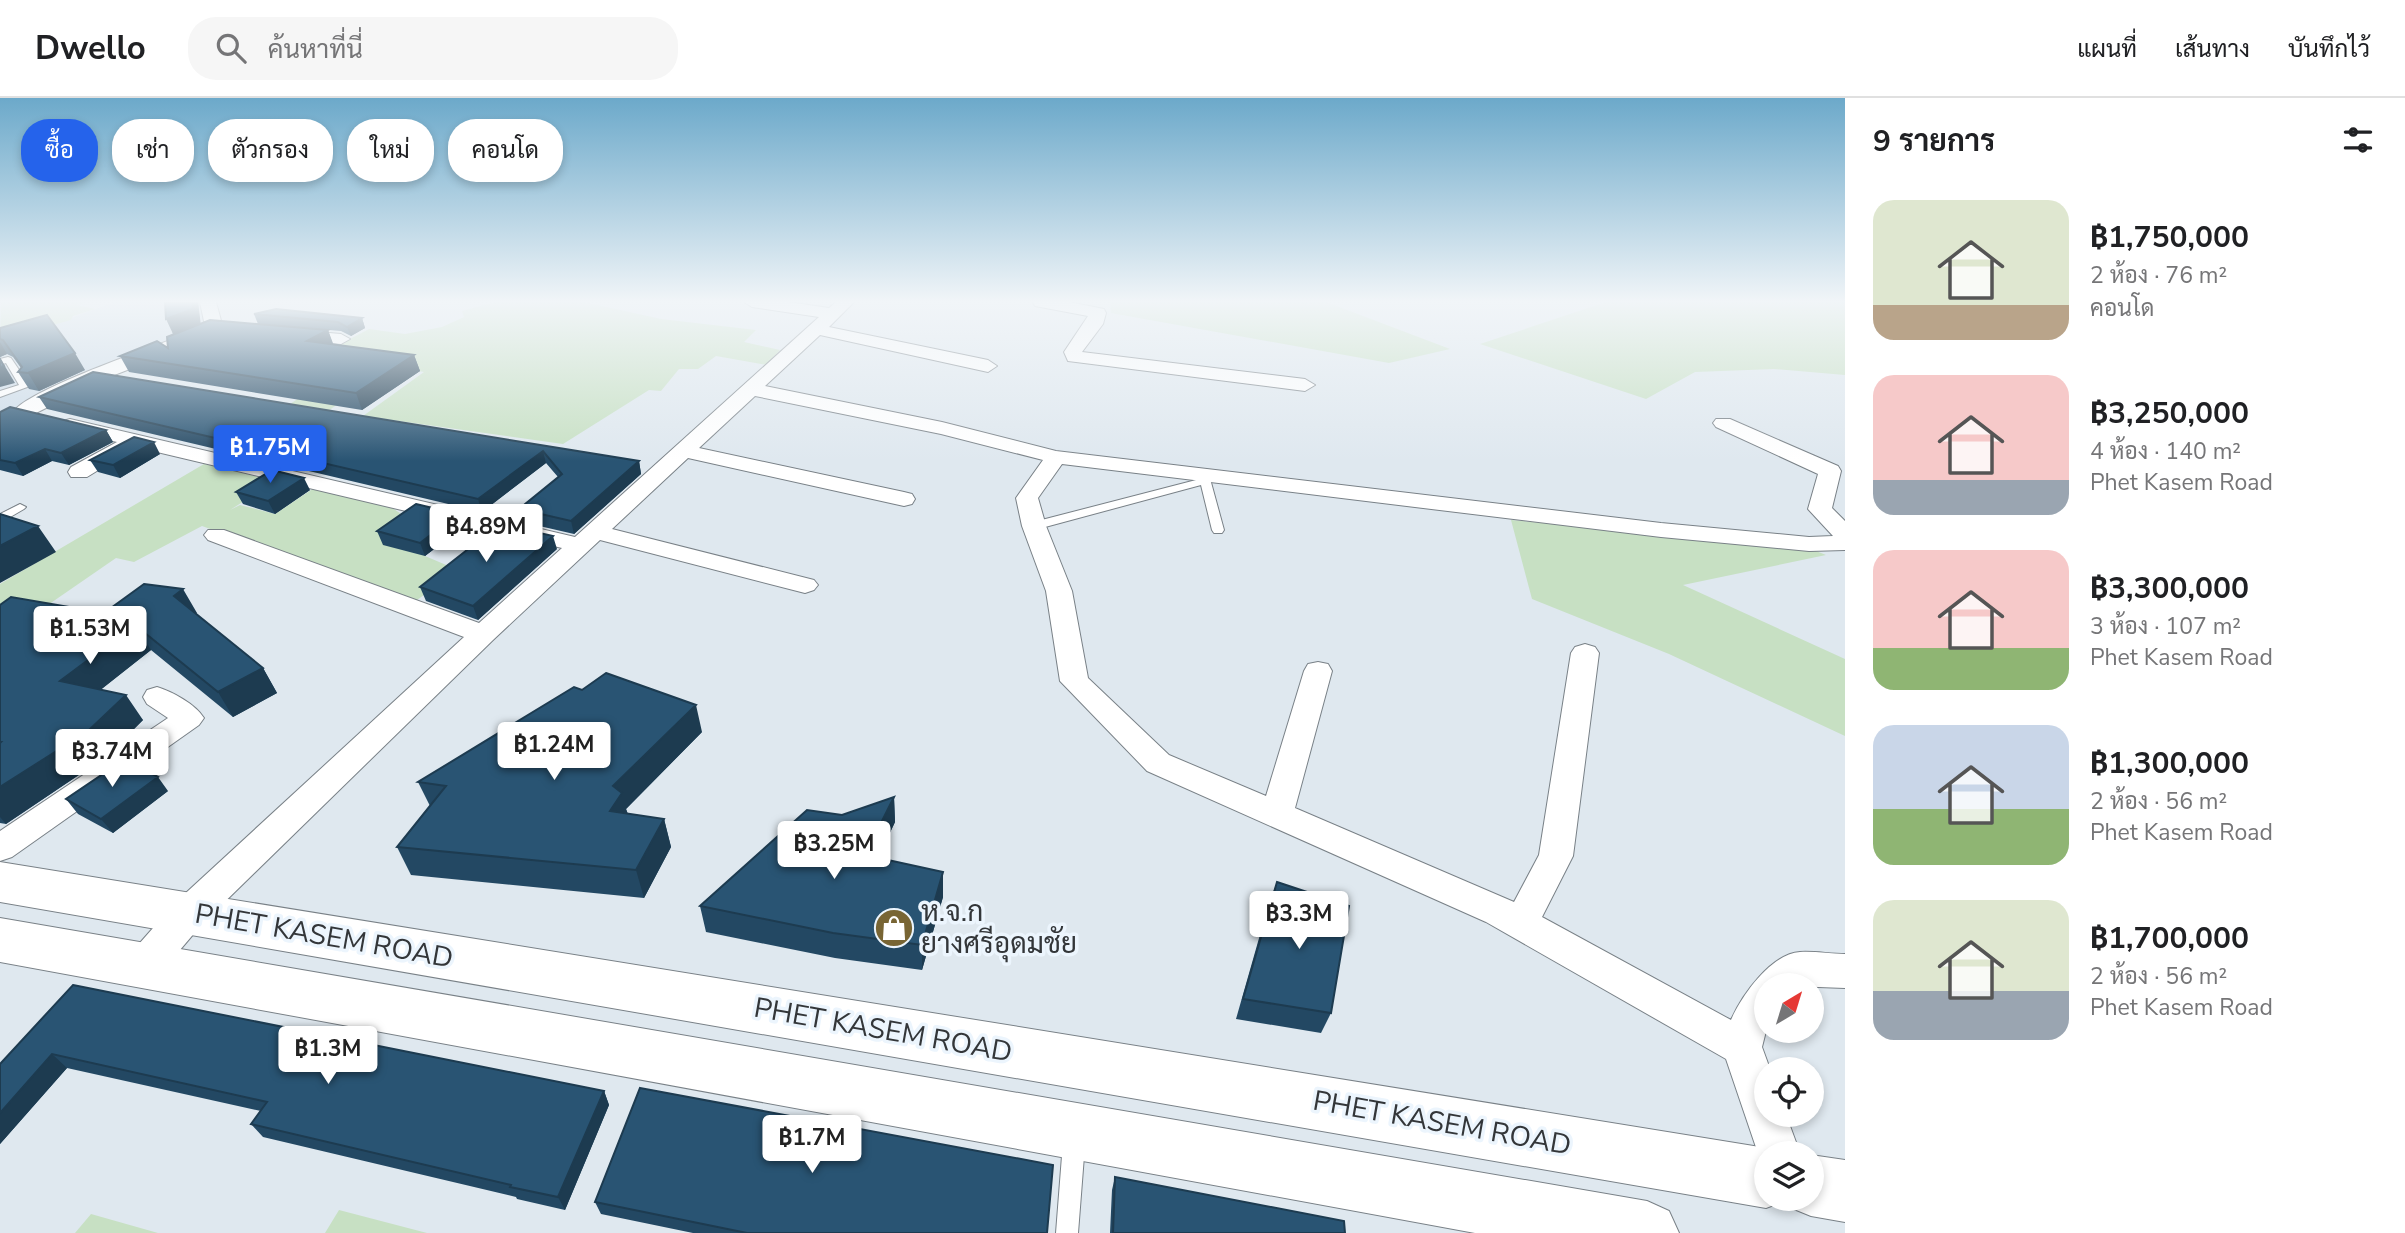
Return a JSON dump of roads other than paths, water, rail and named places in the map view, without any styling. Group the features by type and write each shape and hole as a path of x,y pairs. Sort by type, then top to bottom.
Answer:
{"main road":[{"name":"PHET KASEM ROAD","path":"0,882 1754,1176"},
{"path":"0,940 1620,1231"},
{"path":"1824,1187 1845,1191"}],"street":[{"path":"151,355 97,376 23,412 138,440 805,585"},
{"path":"144,965 189,913 483,634 788,355"},
{"path":"954,355 988,366"},
{"path":"1074,355 1305,384"},
{"path":"97,376 134,382"},
{"path":"750,389 942,428 1056,457 1205,478 1661,530 1810,544 1845,543"},
{"path":"1723,423 1762,438 1829,471 1820,509 1845,535"},
{"path":"79,472 138,440"},
{"path":"1056,457 1027,498 1034,526 1059,591 1074,681 1158,763 1277,813 1521,923 1742,1047"},
{"path":"636,463 673,459 904,499"},
{"path":"216,535 483,634"},
{"path":"1810,544 1845,560"},
{"path":"1521,923 1556,856 1585,653"},
{"path":"1277,813 1318,671"},
{"path":"0,848 189,718 157,697"},
{"path":"1791,973 1798,968 1845,971"},
{"path":"1754,1016 1748,1025 1742,1047 1774,1141"}],"lane":[{"path":"0,362 8,360 25,386 0,394"},
{"path":"1034,526 1205,478 1218,530"},
{"path":"0,519 20,507"},
{"path":"1067,1233 1075,1131"}],"place":[{"name":"ห.จ.ก ยางศรีอุดมชัย","path":"894,928"}]}
